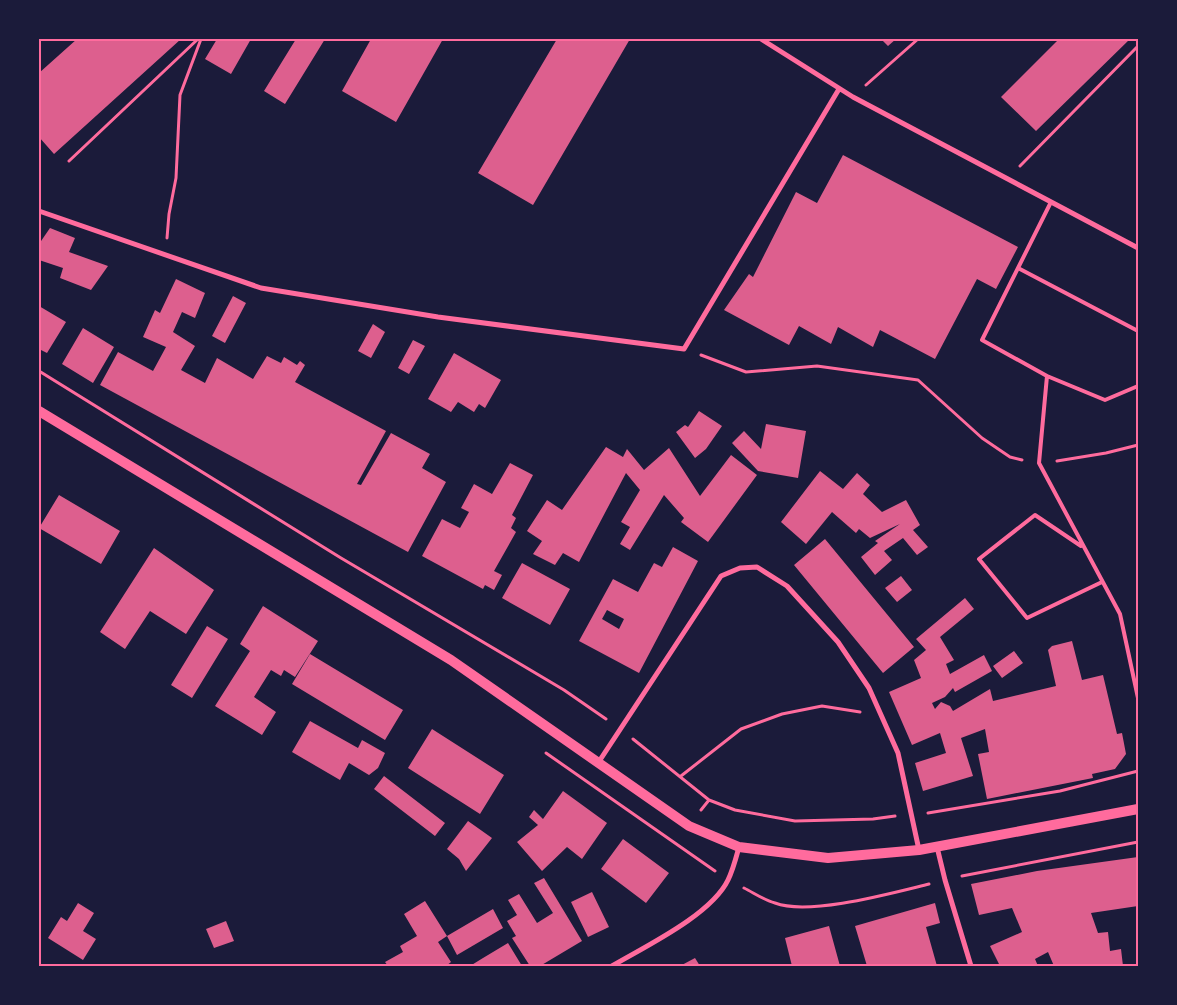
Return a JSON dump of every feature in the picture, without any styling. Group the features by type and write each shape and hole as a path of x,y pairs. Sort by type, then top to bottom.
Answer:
{"main road":[{"path":"39,411 450,660 689,826 739,847 828,858 919,850 1138,809"}],"street":[{"path":"761,39 853,97 1138,248"},
{"path":"39,211 261,288 438,317 684,349 839,89"},
{"path":"598,764 721,576 740,568 757,567 787,586 838,642 869,688 898,753 919,850"},
{"path":"612,966 695,916 713,901 729,880 739,847"},
{"path":"937,847 944,880 971,966"}],"lane":[{"path":"1051,202 982,340 1047,376 1105,400 1138,386"},
{"path":"1018,268 1138,331"},
{"path":"1047,376 1039,464 1082,547 1120,614 1138,698"},
{"path":"1082,547 1035,516 979,559 1027,618 1102,582"}],"path":[{"path":"69,161 200,39"},
{"path":"166,256 169,214 176,178 180,95 200,39"},
{"path":"853,97 918,39"},
{"path":"1007,179 1138,46"},
{"path":"684,349 746,372 817,366 918,380 982,438 1010,457 1039,464 1106,453 1138,445"},
{"path":"39,371 341,558 564,690 681,776 708,800 735,810 795,821 873,819 932,813 1060,792 1138,771"},
{"path":"681,776 741,729 782,714 822,706 881,715"}],"building":[{"path":"77,39 181,39 54,154 39,137 39,73"},
{"path":"217,39 251,39 231,74 205,59"},
{"path":"296,39 325,39 285,104 264,91"},
{"path":"371,39 443,39 396,122 342,91"},
{"path":"557,39 630,39 533,205 478,173"},
{"path":"881,39 896,39 888,46"},
{"path":"1059,39 1130,39 1036,131 1001,97"},
{"path":"843,155 1018,247 996,289 977,279 935,359 880,330 873,347 838,327 831,344 799,326 789,345 724,310 749,274 753,277 796,192 817,203"},
{"path":"50,228 75,238 69,252 108,266 91,290 60,278 63,268 39,260 39,244"},
{"path":"176,279 205,293 195,318 182,312 173,332 195,346 181,370 205,383 217,358 253,379 267,356 281,363 284,357 297,365 300,361 305,365 295,382 386,431 357,484 361,485 391,433 430,454 422,468 446,482 408,552 100,385 118,352 153,371 166,347 143,337 155,310 160,313"},
{"path":"233,296 246,303 225,343 212,336"},
{"path":"39,306 66,322 47,353 39,349"},
{"path":"373,324 385,332 371,358 358,351"},
{"path":"83,328 114,347 93,383 62,364"},
{"path":"413,340 425,346 409,374 398,368"},
{"path":"454,353 501,380 485,408 479,404 474,412 458,402 451,412 428,399"},
{"path":"699,411 722,426 706,449 695,458 676,432 685,425 688,427"},
{"path":"766,424 806,431 798,478 758,471 732,443 744,431 761,449"},
{"path":"606,447 623,457 627,449 644,470 669,448 700,496 731,455 757,475 708,542 681,522 684,518 664,495 630,550 620,544 630,527 621,522 640,490 626,473 579,562 563,553 555,565 533,554 542,541 527,531 547,500 562,510"},
{"path":"510,463 533,475 512,515 516,518 511,528 516,532 494,571 502,575 494,590 485,585 483,589 422,556 442,519 460,528 469,512 461,508 474,484 492,494"},
{"path":"820,471 843,489 857,473 870,485 863,494 882,512 906,500 920,525 913,530 928,547 917,555 903,538 884,551 892,560 875,575 861,557 878,543 875,541 900,524 870,538 859,529 856,533 832,512 806,544 781,522"},
{"path":"59,495 120,531 101,564 39,528"},
{"path":"825,539 914,647 883,673 794,565"},
{"path":"673,547 698,561 639,673 579,641 613,579 638,592 654,563 662,567","holes":["607,610 624,619 619,629 602,619"]},
{"path":"154,548 214,590 186,634 150,611 125,649 100,632"},
{"path":"522,563 570,589 550,625 502,598"},
{"path":"901,576 912,590 897,602 885,588"},
{"path":"965,598 974,609 940,637 954,660 946,664 950,674 984,655 992,671 955,692 953,688 945,697 932,703 935,709 941,702 950,706 953,711 990,689 993,701 1056,686 1048,650 1052,646 1072,641 1082,680 1103,675 1117,734 1122,733 1126,754 1115,769 1092,774 1093,778 987,799 978,754 989,752 985,729 961,738 973,776 923,791 915,763 946,753 940,733 912,745 889,692 921,678 914,660 926,650 916,639"},
{"path":"263,606 318,641 295,677 284,670 281,676 271,670 254,697 276,712 262,735 215,706 250,651 240,644"},
{"path":"207,626 228,639 192,698 171,685"},
{"path":"1014,651 1023,663 1002,678 993,666"},
{"path":"310,654 403,710 385,740 292,684"},
{"path":"310,721 358,748 362,740 385,753 378,768 369,775 349,763 340,780 292,752"},
{"path":"432,729 504,775 480,814 408,768"},
{"path":"384,776 445,823 435,836 374,789"},
{"path":"563,791 607,823 582,859 567,847 542,871 517,842 538,825 529,817 534,810 543,819"},
{"path":"468,821 492,838 466,871 459,859 447,849"},
{"path":"623,839 669,873 646,903 601,869"},
{"path":"1138,857 1138,906 1091,913 1098,933 1108,932 1110,951 1121,949 1123,966 1054,966 1048,952 1035,959 1038,966 1000,966 990,946 1022,932 1012,908 979,915 971,884 1037,871"},
{"path":"544,878 582,941 540,966 530,966 512,938 516,936 507,921 517,915 508,900 519,894 537,923 553,913 534,883"},
{"path":"592,892 609,927 588,937 571,902"},
{"path":"425,901 447,936 438,942 451,962 446,966 388,966 385,962 403,952 400,946 417,936 404,914"},
{"path":"78,903 94,913 83,931 96,939 83,960 48,938 61,917 67,921"},
{"path":"935,903 940,923 926,927 937,966 867,966 855,926"},
{"path":"493,909 503,928 457,955 447,936"},
{"path":"226,921 234,941 214,948 206,929"},
{"path":"829,926 840,966 792,966 785,938"},
{"path":"508,943 522,966 470,966 483,958"},
{"path":"695,958 700,966 680,966"}]}
